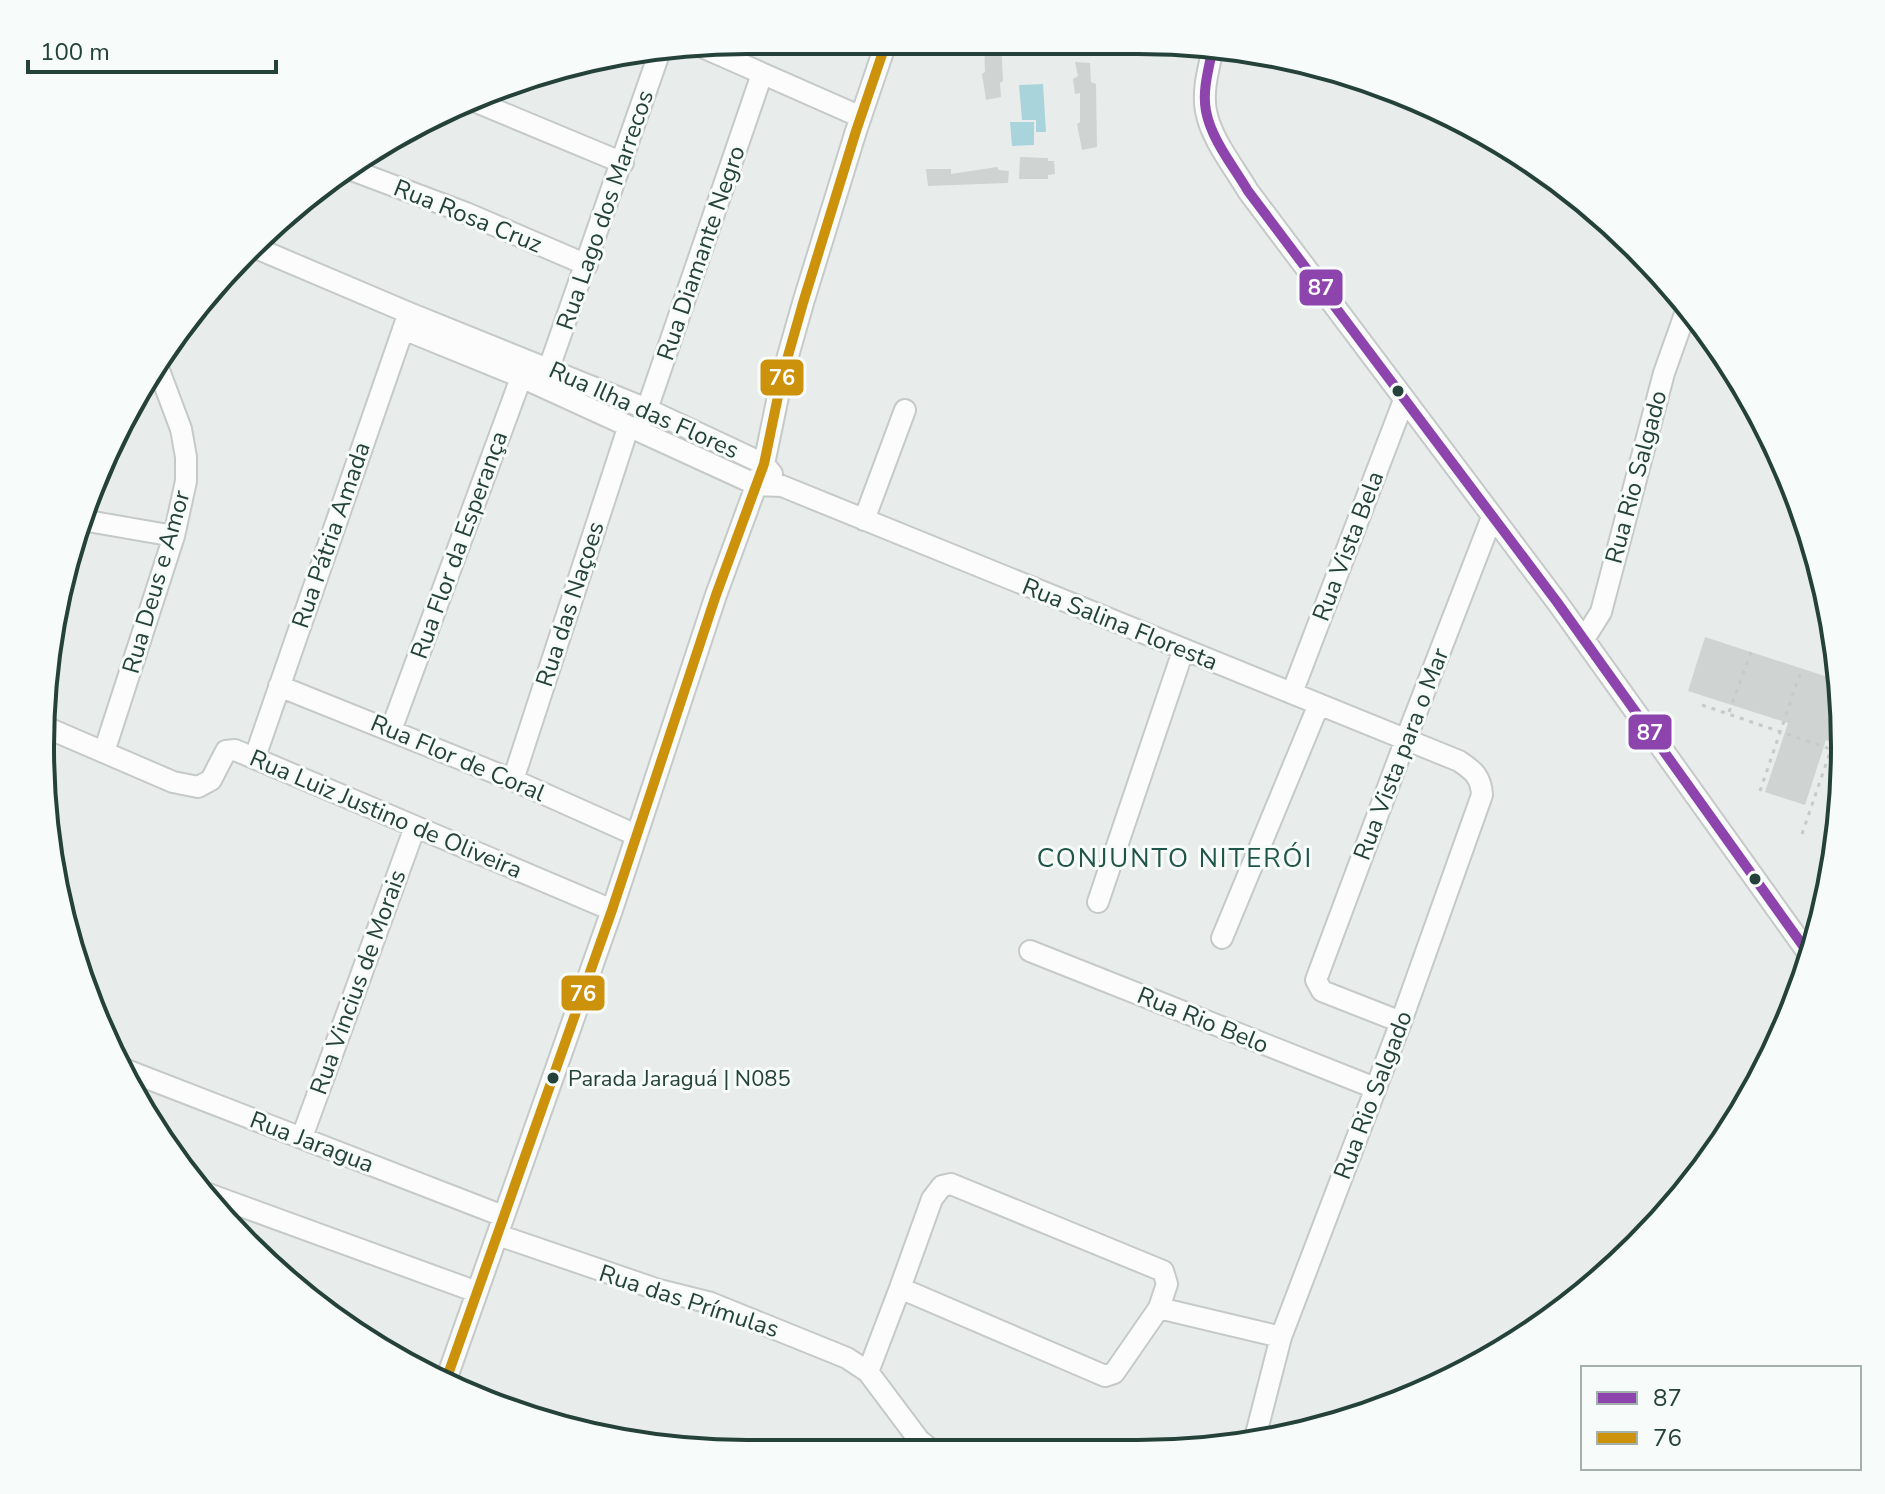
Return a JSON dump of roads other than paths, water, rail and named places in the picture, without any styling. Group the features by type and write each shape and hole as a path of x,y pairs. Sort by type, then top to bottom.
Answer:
{"street":[{"path":"445,1371 477,1292 612,910 716,595 764,464 782,377 882,54"},
{"path":"719,55 861,117"},
{"path":"1211,58 1206,86 1206,113 1222,148 1248,191 1584,639 1802,944"},
{"name":"Rua Lago dos Marrecos","path":"549,368 623,163 651,61"},
{"name":"Rua Diamante Negro","path":"634,430 647,409 762,74"},
{"path":"485,106 623,163"},
{"name":"Rua Rosa Cruz","path":"359,173 466,213 587,265"},
{"name":"Rua Ilha das Flores","path":"263,252 406,321 524,368 634,430 757,485 782,486"},
{"name":"Rua Rio Salgado","path":"1584,639 1601,612 1664,373 1683,319"},
{"name":"Rua Pátria Amada","path":"255,757 406,321"},
{"name":"Rua Ilha das Flores","path":"524,368 549,368 647,409 764,464 782,486"},
{"name":"Rua Flor da Esperança","path":"391,730 524,368"},
{"name":"Rua Deus e Amor","path":"104,752 174,536 186,481 181,429 162,377"},
{"name":"Rua Vista Bela","path":"1292,693 1404,400"},
{"path":"864,520 905,410"},
{"name":"Rua das Naçoes","path":"513,780 634,430"},
{"name":"Rua Salina Floresta","path":"782,486 1459,761"},
{"name":"Rua Vista para o Mar","path":"1401,1022 1322,991 1316,980 1492,517"},
{"path":"92,522 174,536"},
{"path":"1098,902 1183,651"},
{"name":"Rua Flor de Coral","path":"279,686 513,780 636,835"},
{"path":"1222,938 1319,704"},
{"name":"Rua Luiz Justino de Oliveira","path":"54,731 173,782 198,787 211,780 226,751 235,750 612,910"},
{"name":"Rua Rio Salgado","path":"1257,1429 1281,1337 1401,1022 1482,795 1481,782 1474,771 1459,761"},
{"name":"Rua Vincius de Morais","path":"302,1137 415,827"},
{"name":"Rua Rio Belo","path":"1030,951 1375,1088"},
{"name":"Rua Jaragua","path":"136,1074 302,1137 500,1225"},
{"path":"868,1372 932,1199 942,1186 951,1184 1163,1271 1167,1284 1159,1308 1114,1373 1105,1376 900,1288"},
{"path":"222,1199 477,1292"},
{"name":"Rua das Prímulas","path":"500,1225 645,1286 711,1303 847,1358 868,1372 919,1440"},
{"path":"1159,1308 1281,1337"}],"water":[{"path":"1043,84 1046,132 1036,132 1036,120 1022,120 1019,85"},
{"path":"1010,122 1034,122 1034,145 1012,146"}],"place":[{"name":"Parada Jaraguá | N085","path":"553,1078"}],"district":[{"name":"CONJUNTO NITERÓI","path":"1175,858"}]}
